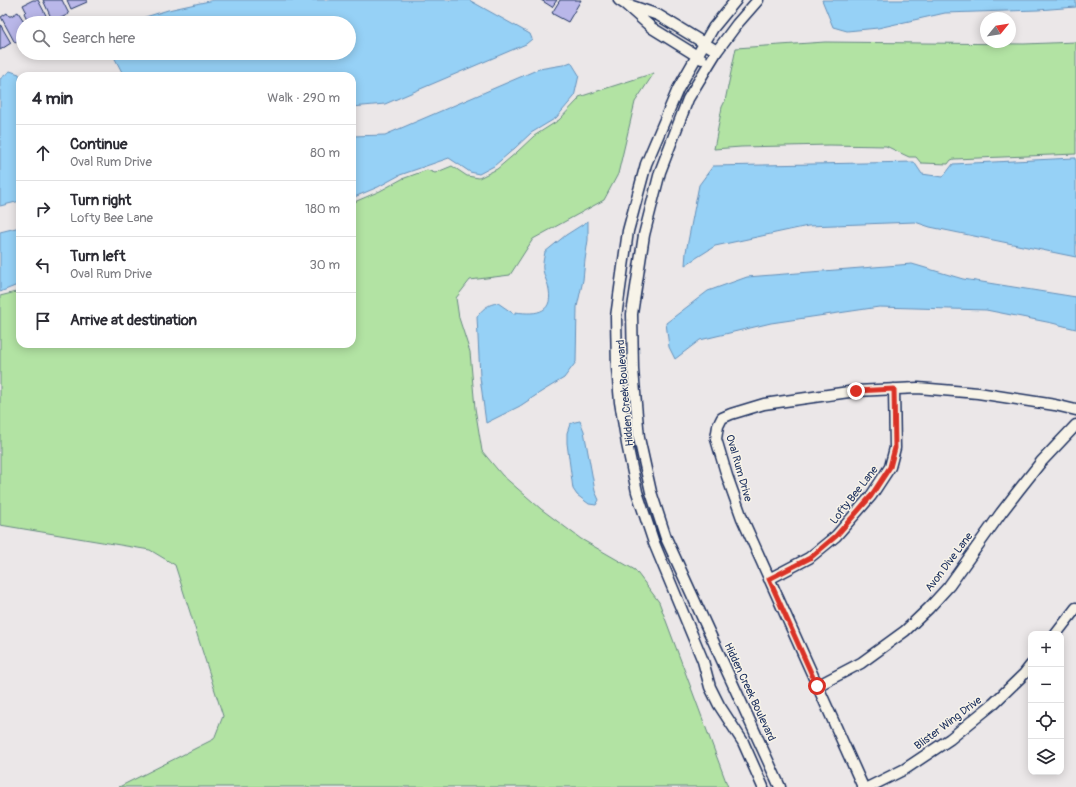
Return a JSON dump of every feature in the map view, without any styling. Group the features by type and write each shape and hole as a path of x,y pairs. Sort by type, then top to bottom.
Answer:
{"street":[{"name":"Hidden Creek Boulevard","path":"736,0 713,28 696,56 678,89 646,164 628,231 616,317 617,375 627,444 637,492 654,543 703,661 710,687 719,705 743,742 762,787"},
{"name":"Hidden Creek Boulevard","path":"758,0 736,24 708,64 688,99 660,172 644,235 632,314 633,370 639,438 651,492 666,538 780,787"},
{"path":"622,2 658,15 717,51"},
{"path":"622,2 652,28 708,64"},
{"name":"Oval Rum Drive","path":"863,787 742,518 716,439 718,426 722,418 764,404 856,391 918,388 978,393 1055,405 1076,410"},
{"name":"Lofty Bee Lane","path":"769,579 810,558 836,536 871,496 890,467 895,448 894,389"},
{"name":"Avon Dive Lane","path":"817,686 861,663 905,631 929,608 949,586 1009,502 1041,462 1076,425"},
{"path":"1058,631 1076,608"},
{"name":"Blister Wing Drive","path":"869,787 906,769 950,739 993,704 1024,674 1029,667"}],"green space":[{"path":"825,42 980,44 980,48 1016,48 1016,44 1076,42 1076,154 954,159 948,164 921,163 916,157 909,157 886,146 829,145 714,149 736,48"},
{"path":"654,73 635,102 618,174 604,200 533,239 510,275 470,280 456,298 459,318 470,352 475,408 482,451 502,475 541,509 581,539 635,570 659,602 728,787 119,787 214,739 223,716 175,565 150,550 0,525 0,296 16,292 16,348 356,348 356,201 380,191 402,179 427,170 435,173 452,166 467,176 479,178 497,169 534,136 559,120 578,100 579,97"}],"water":[{"path":"214,0 469,0 530,34 532,39 526,44 385,104 356,107 356,72 122,72 116,60 356,60 356,16 149,16 168,10"},
{"path":"822,0 1076,0 1076,7 1038,10 945,13 878,28 847,31 833,27"},
{"path":"571,62 579,75 574,97 556,118 531,133 494,166 479,174 470,172 449,158 400,175 378,187 356,196 356,136 385,135 539,69 563,65"},
{"path":"10,71 16,73 16,202 0,206 0,79"},
{"path":"1076,158 1076,257 930,227 915,222 808,226 715,246 685,265 686,252 699,185 713,166 914,162 922,174 943,177 953,164"},
{"path":"588,221 588,240 583,280 577,307 576,362 564,378 520,406 486,423 480,377 477,317 486,307 491,304 498,303 514,314 515,312 537,312 547,307 550,294 543,268 545,252 566,235"},
{"path":"16,228 16,286 0,292 0,232"},
{"path":"912,264 963,279 1076,297 1076,329 986,310 879,307 771,323 700,340 675,359 669,347 666,323 708,291 747,277"},
{"path":"580,421 584,431 595,491 599,500 596,505 589,504 577,495 573,489 567,433 570,424"}],"building":[{"path":"33,0 38,0 46,16 26,16 24,13 26,11 23,5"},
{"path":"43,0 62,0 69,14 65,16 50,16"},
{"path":"67,0 87,0 87,2 71,9"},
{"path":"541,0 557,0 552,7"},
{"path":"560,0 581,0 568,22 552,13"},
{"path":"18,12 21,16 16,16 15,43 1,17 7,13 11,16"},
{"path":"0,24 11,43 0,50"}],"route":[{"path":"817,686 769,579 810,558 836,536 871,496 890,467 895,448 894,389 856,391"}]}
